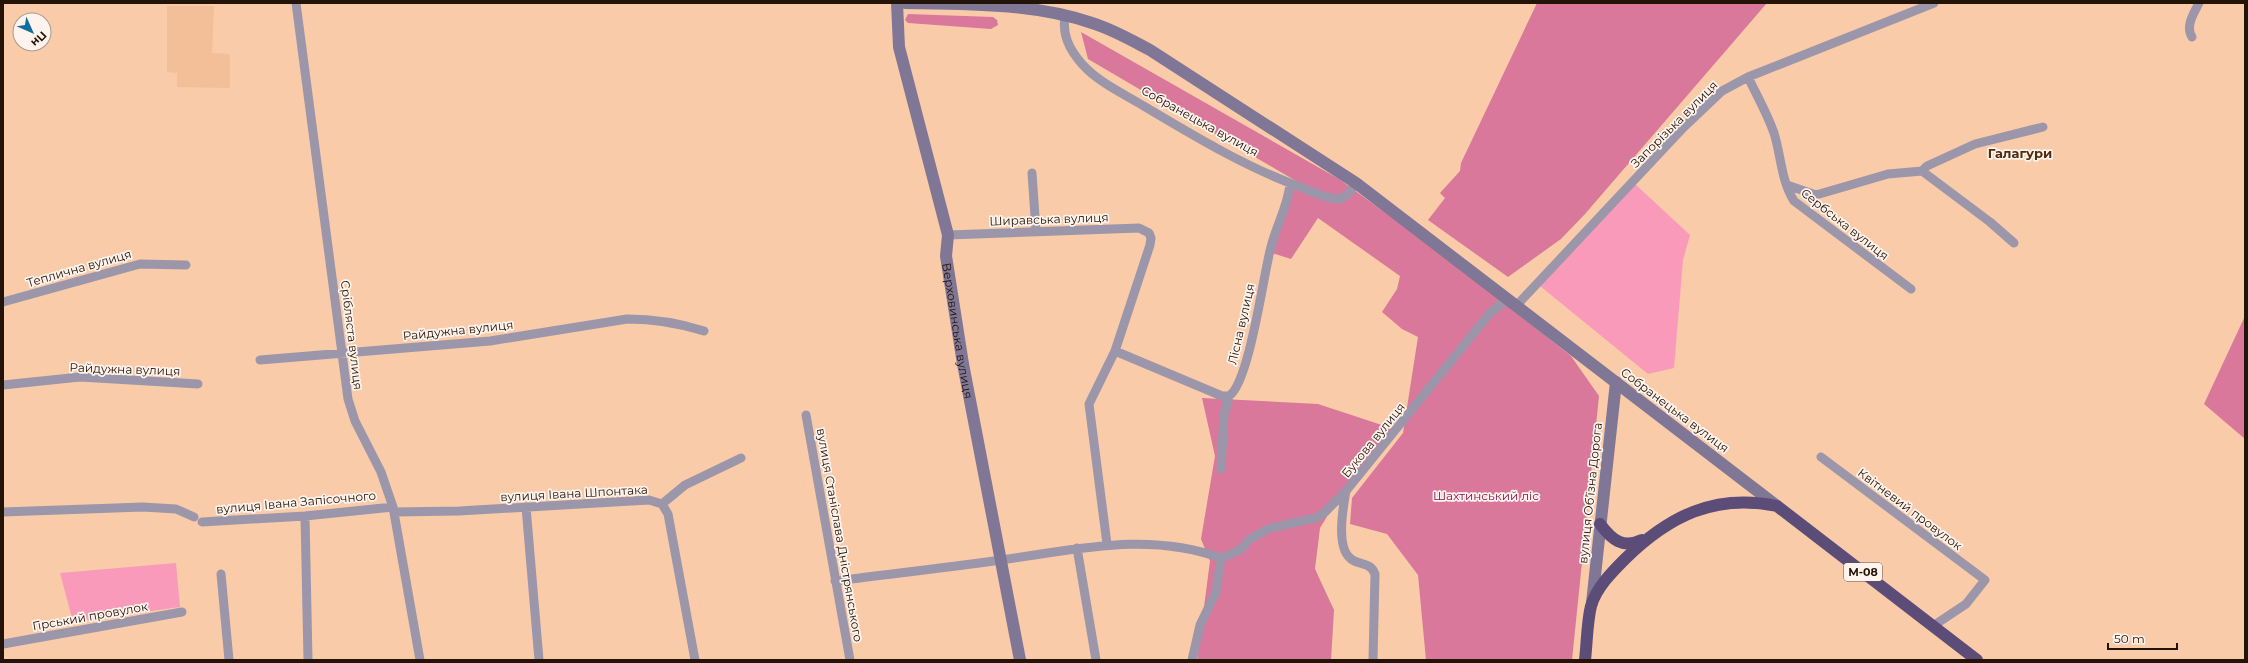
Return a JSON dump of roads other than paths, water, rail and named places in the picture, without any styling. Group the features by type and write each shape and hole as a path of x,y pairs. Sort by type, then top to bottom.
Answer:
{"highway":[{"name":"вулиця Обʼїзна Дорога","path":"1585,660 1591,606 1607,579 1652,534 1686,514 1717,504 1758,502 1777,506"},
{"name":"Собранецька вулиця","path":"1777,506 1977,660"},
{"path":"1600,524 1613,539 1622,544 1633,544 1652,534"}],"main road":[{"name":"Верховинська вулиця","path":"897,3 900,47 948,235 946,256 947,265 964,364 1020,660"},
{"name":"Собранецька вулиця","path":"905,3 1000,7 1065,15 1114,31 1150,50 1356,183 1512,301 1777,506"},
{"name":"вулиця Обʼїзна Дорога","path":"1591,606 1616,382"}],"street":[{"name":"Срібляста вулиця","path":"296,3 348,399 352,413 382,472 394,509 420,660"},
{"name":"Запорізька вулиця","path":"1512,301 1683,128 1722,91 1748,77 1934,3"},
{"path":"2192,37 2189,32 2189,24 2199,3"},
{"name":"Собранецька вулиця","path":"1065,15 1064,35 1083,65 1092,73 1216,148 1290,184 1332,199 1341,199 1349,193 1356,183"},
{"name":"Сербська вулиця","path":"1748,77 1764,107 1778,148 1781,168 1794,201 1911,289"},
{"path":"1787,184 1816,195 1888,174 1922,171 1927,166 1975,144 2043,127"},
{"path":"1922,171 1990,222 2014,243"},
{"path":"1032,173 1036,231"},
{"name":"Лісна вулиця","path":"1221,469 1224,415 1229,396 1234,393 1241,377 1254,330 1270,250 1276,228 1289,199 1290,184"},
{"name":"Ширавська вулиця","path":"948,235 1139,228 1149,233 1151,238 1150,245 1115,351"},
{"name":"Теплична вулиця","path":"3,302 140,264 186,265"},
{"name":"Букова вулиця","path":"1373,660 1375,574 1368,565 1350,558 1345,552 1341,518 1346,491 1489,314 1512,301"},
{"name":"Райдужна вулиця","path":"260,360 342,352 351,353 490,341 627,319 656,320 682,324 704,331"},
{"path":"1107,544 1089,404 1115,351 1222,396 1229,396"},
{"name":"Райдужна вулиця","path":"3,385 80,377 198,384"},
{"name":"вулиця Станіслава Дністрянського","path":"806,415 850,660"},
{"name":"Квітневий провулок","path":"1821,457 1985,580 1966,604 1934,626"},
{"name":"вулиця Івана Шпонтака","path":"394,509 419,513 649,500 662,504 685,485 741,458"},
{"path":"835,581 1002,560 1107,544 1194,549 1221,558 1240,550 1250,539 1270,528 1316,518 1325,512 1346,491"},
{"path":"662,504 668,514 695,660"},
{"name":"вулиця Івана Запісочного","path":"3,512 143,507 176,509 198,519 305,516 394,509"},
{"path":"526,507 539,660"},
{"path":"1325,512 1341,518"},
{"path":"305,516 308,660"},
{"path":"1077,548 1096,660"},
{"path":"1192,660 1200,625 1216,592 1221,558"},
{"path":"221,574 229,660"},
{"name":"Гірський провулок","path":"3,644 182,612"}],"district":[{"name":"Галагури","path":"2020,153"}],"park label":[{"name":"Шахтинський ліс","path":"1486,495"}]}
